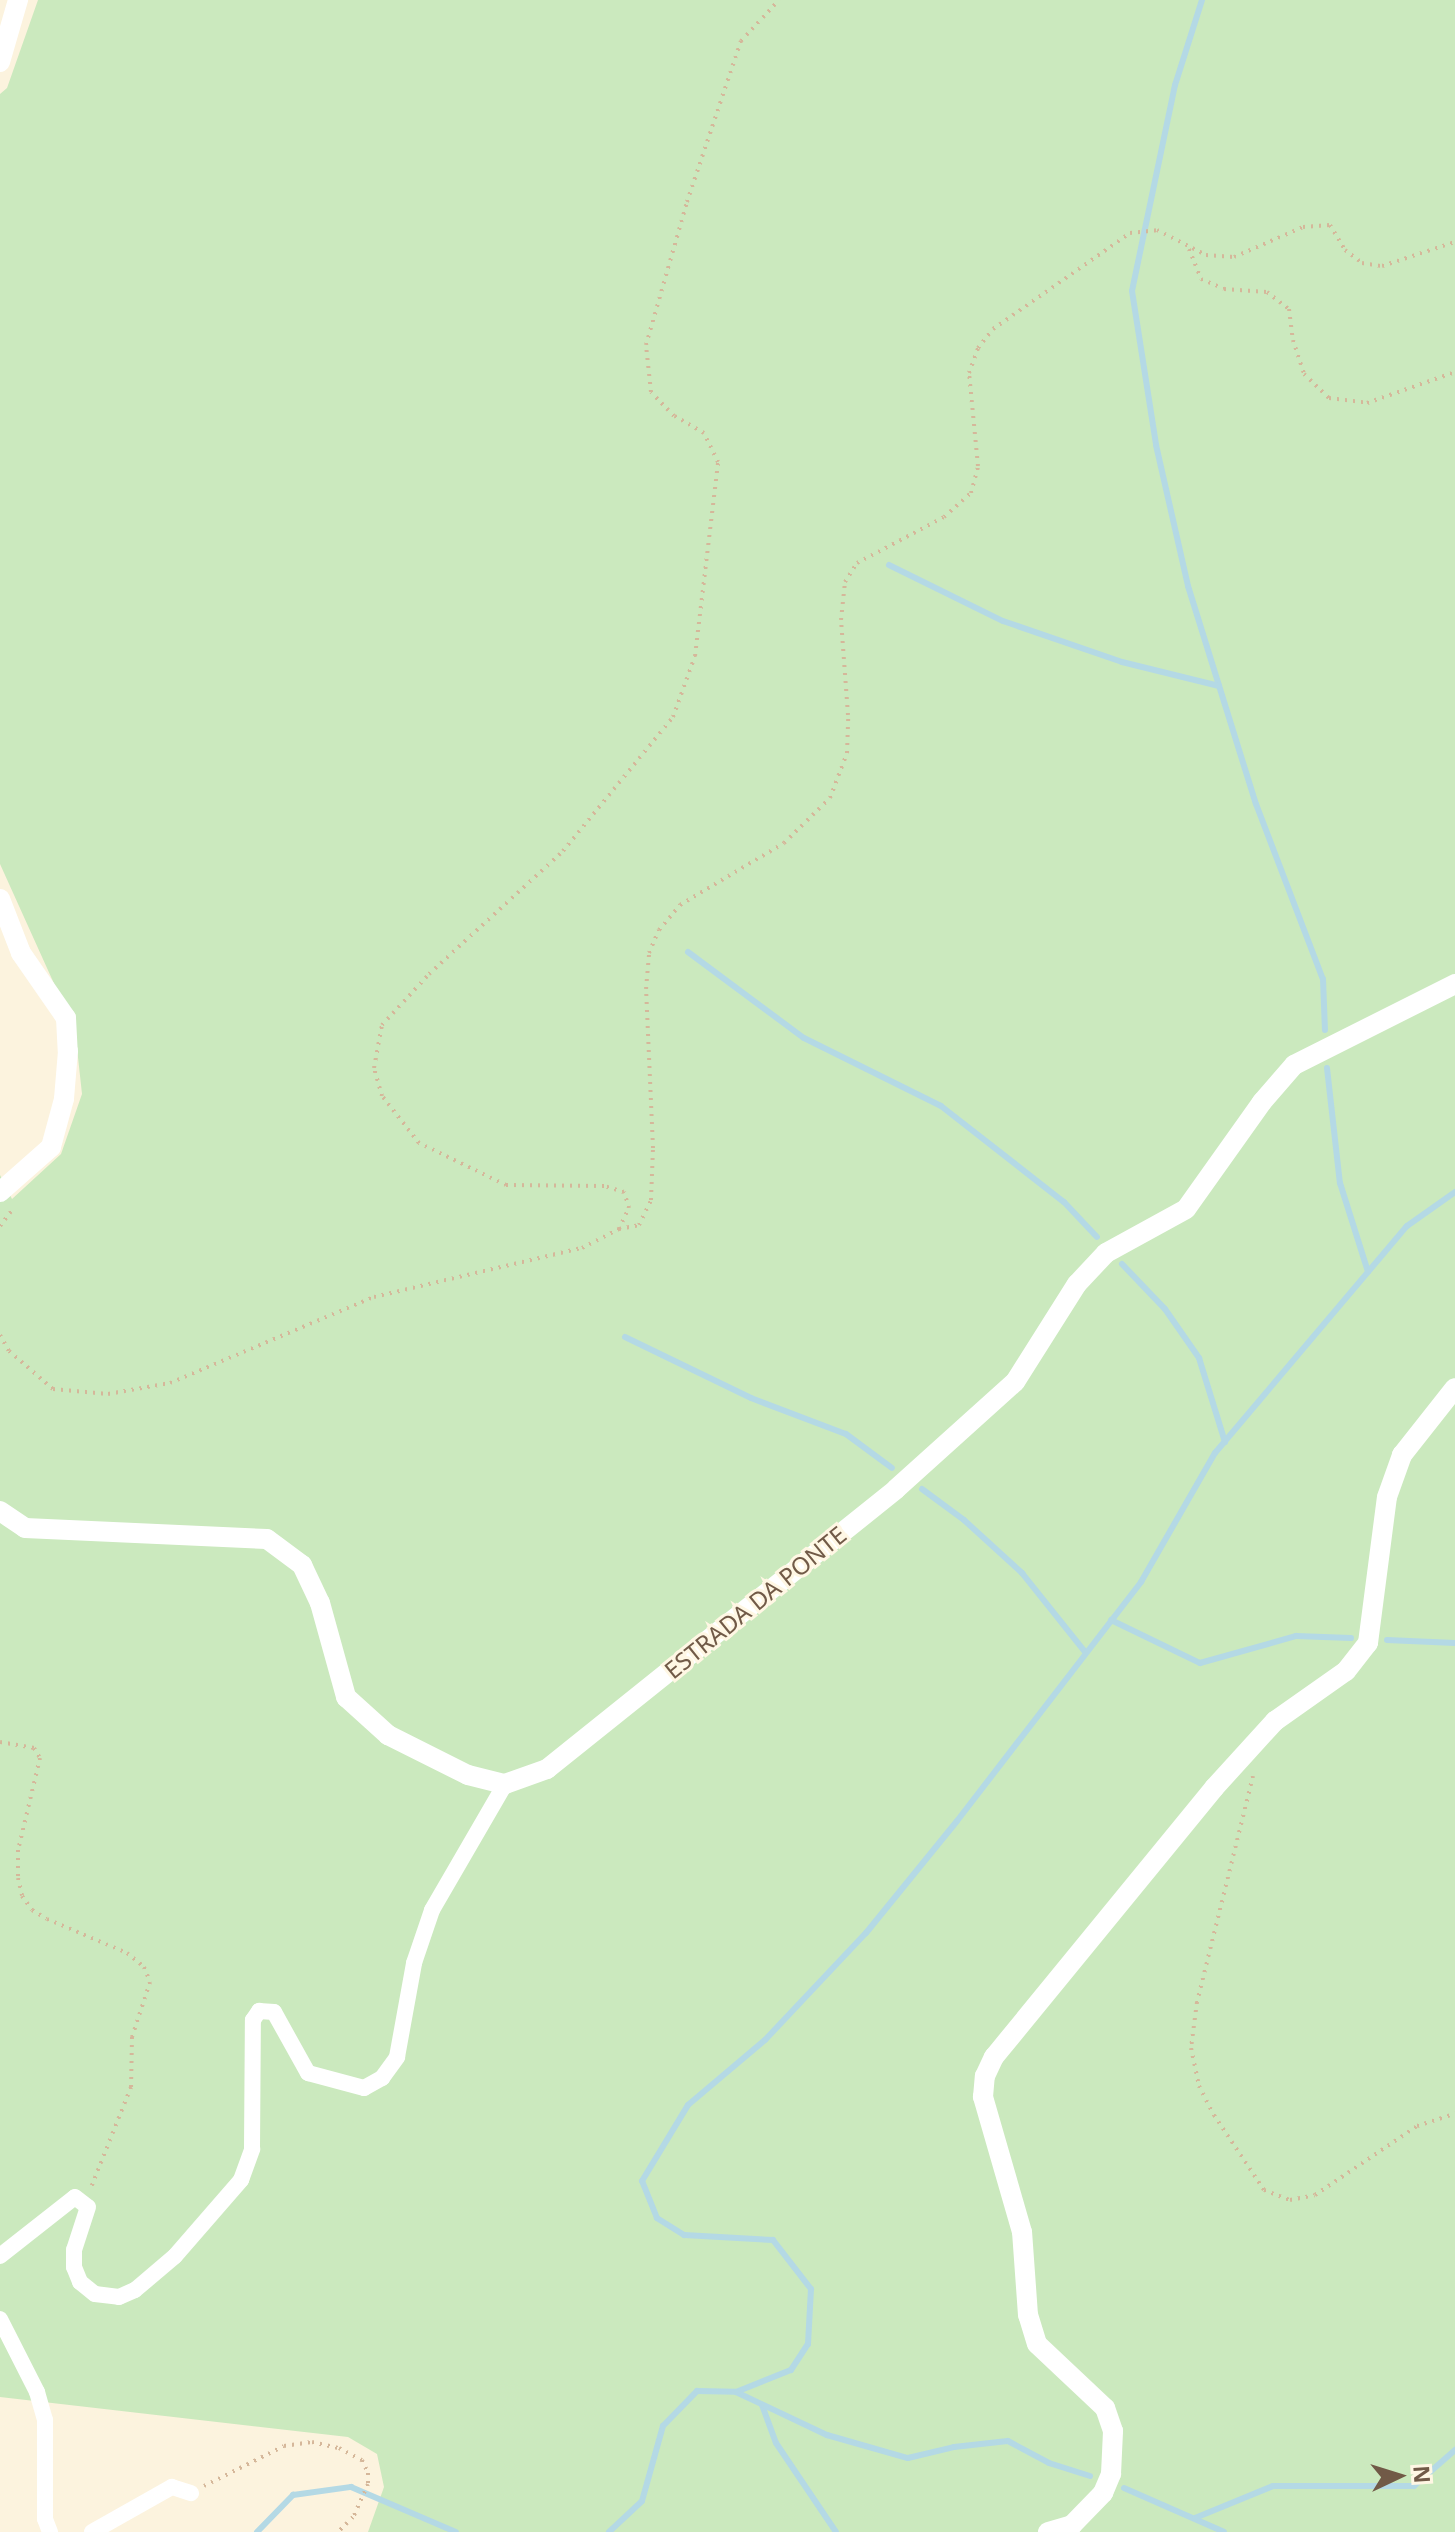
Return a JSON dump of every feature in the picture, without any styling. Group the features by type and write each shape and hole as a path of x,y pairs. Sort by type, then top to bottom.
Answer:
{"street":[{"path":"0,62 18,0"},
{"path":"0,899 21,953 66,1018 68,1051 64,1099 51,1147 0,1192"},
{"name":"ESTRADA DA PONTE","path":"505,1784 547,1769 896,1489 1015,1382 1077,1284 1106,1253 1186,1209 1262,1102 1294,1065 1455,984"},
{"path":"1048,2532 1072,2525 1103,2493 1111,2474 1113,2431 1105,2408 1037,2344 1028,2315 1022,2232 983,2097 985,2076 994,2057 1214,1788 1275,1721 1346,1671 1368,1643 1387,1497 1402,1455 1455,1388"},
{"path":"0,1511 25,1528 267,1539 302,1565 320,1603 346,1697 388,1735 468,1775 505,1784 432,1910 414,1963 397,2057 382,2078 364,2088 308,2073 274,2012 259,2011 253,2020 252,2149 241,2180 175,2256 135,2290 119,2297 95,2294 80,2282 74,2267 74,2250 87,2215 84,2200 75,2197 0,2256"},
{"path":"0,2319 37,2392 45,2420 45,2519 50,2532"},
{"path":"92,2532 172,2487 191,2493"}],"path":[{"path":"619,1229 629,1208 624,1192 604,1186 506,1185 419,1143 382,1096 374,1068 382,1025 429,974 563,851 673,717 695,656 718,462 704,433 674,416 651,392 646,345 687,202 741,41 779,0"},
{"path":"0,1335 9,1351 53,1389 108,1394 170,1383 374,1297 582,1248 619,1229 639,1225 651,1200 653,1148 646,989 649,953 659,930 680,905 784,843 830,798 847,753 848,715 841,620 845,582 857,563 944,517 971,493 978,466 969,373 978,348 993,329 1130,233 1157,230 1206,255 1234,257 1303,227 1330,225 1345,250 1362,263 1382,266 1455,242"},
{"path":"1188,247 1201,279 1224,289 1267,292 1289,309 1293,340 1304,374 1329,398 1367,403 1455,372"},
{"path":"0,1742 34,1748 40,1758 18,1850 18,1878 22,1896 32,1910 47,1919 127,1953 144,1967 150,1982 132,2037 131,2087 101,2167 84,2200"},
{"path":"1254,1773 1197,2002 1191,2048 1199,2086 1214,2115 1264,2190 1290,2200 1315,2195 1417,2126 1455,2114"},
{"path":"191,2493 284,2446 312,2442 339,2448 362,2460 368,2473 368,2484 353,2517 338,2532"}],"green space":[{"path":"38,0 1455,0 1455,2532 368,2532 384,2487 377,2454 348,2437 0,2397 0,1175 12,1199 61,1154 82,1094 75,1030 0,864 0,94 7,88"}],"waterway":[{"path":"1202,0 1175,85 1132,291 1156,445 1188,586 1256,804 1323,979 1325,1030"},
{"path":"889,565 1003,621 1122,662 1219,686"},
{"path":"688,952 804,1038 941,1106 1064,1202 1097,1237"},
{"path":"1327,1068 1340,1183 1368,1272"},
{"path":"736,2392 791,2370 808,2344 811,2289 773,2240 684,2235 657,2218 642,2181 688,2105 765,2040 866,1933 957,1821 1141,1582 1215,1453 1407,1226 1455,1192"},
{"path":"1122,1264 1165,1309 1199,1358 1225,1442"},
{"path":"625,1337 751,1398 846,1434 892,1468"},
{"path":"922,1489 964,1520 1022,1573 1085,1652"},
{"path":"1111,1620 1200,1663 1296,1636 1351,1638"},
{"path":"1387,1640 1455,1643"},
{"path":"609,2532 642,2501 663,2426 697,2391 736,2392 827,2435 908,2458 954,2447 1008,2441 1049,2463 1090,2476"},
{"path":"762,2405 776,2443 836,2532"},
{"path":"1195,2518 1273,2486 1414,2486 1455,2450"},
{"path":"257,2532 293,2495 351,2487 456,2532"},
{"path":"1124,2488 1224,2532"}]}
